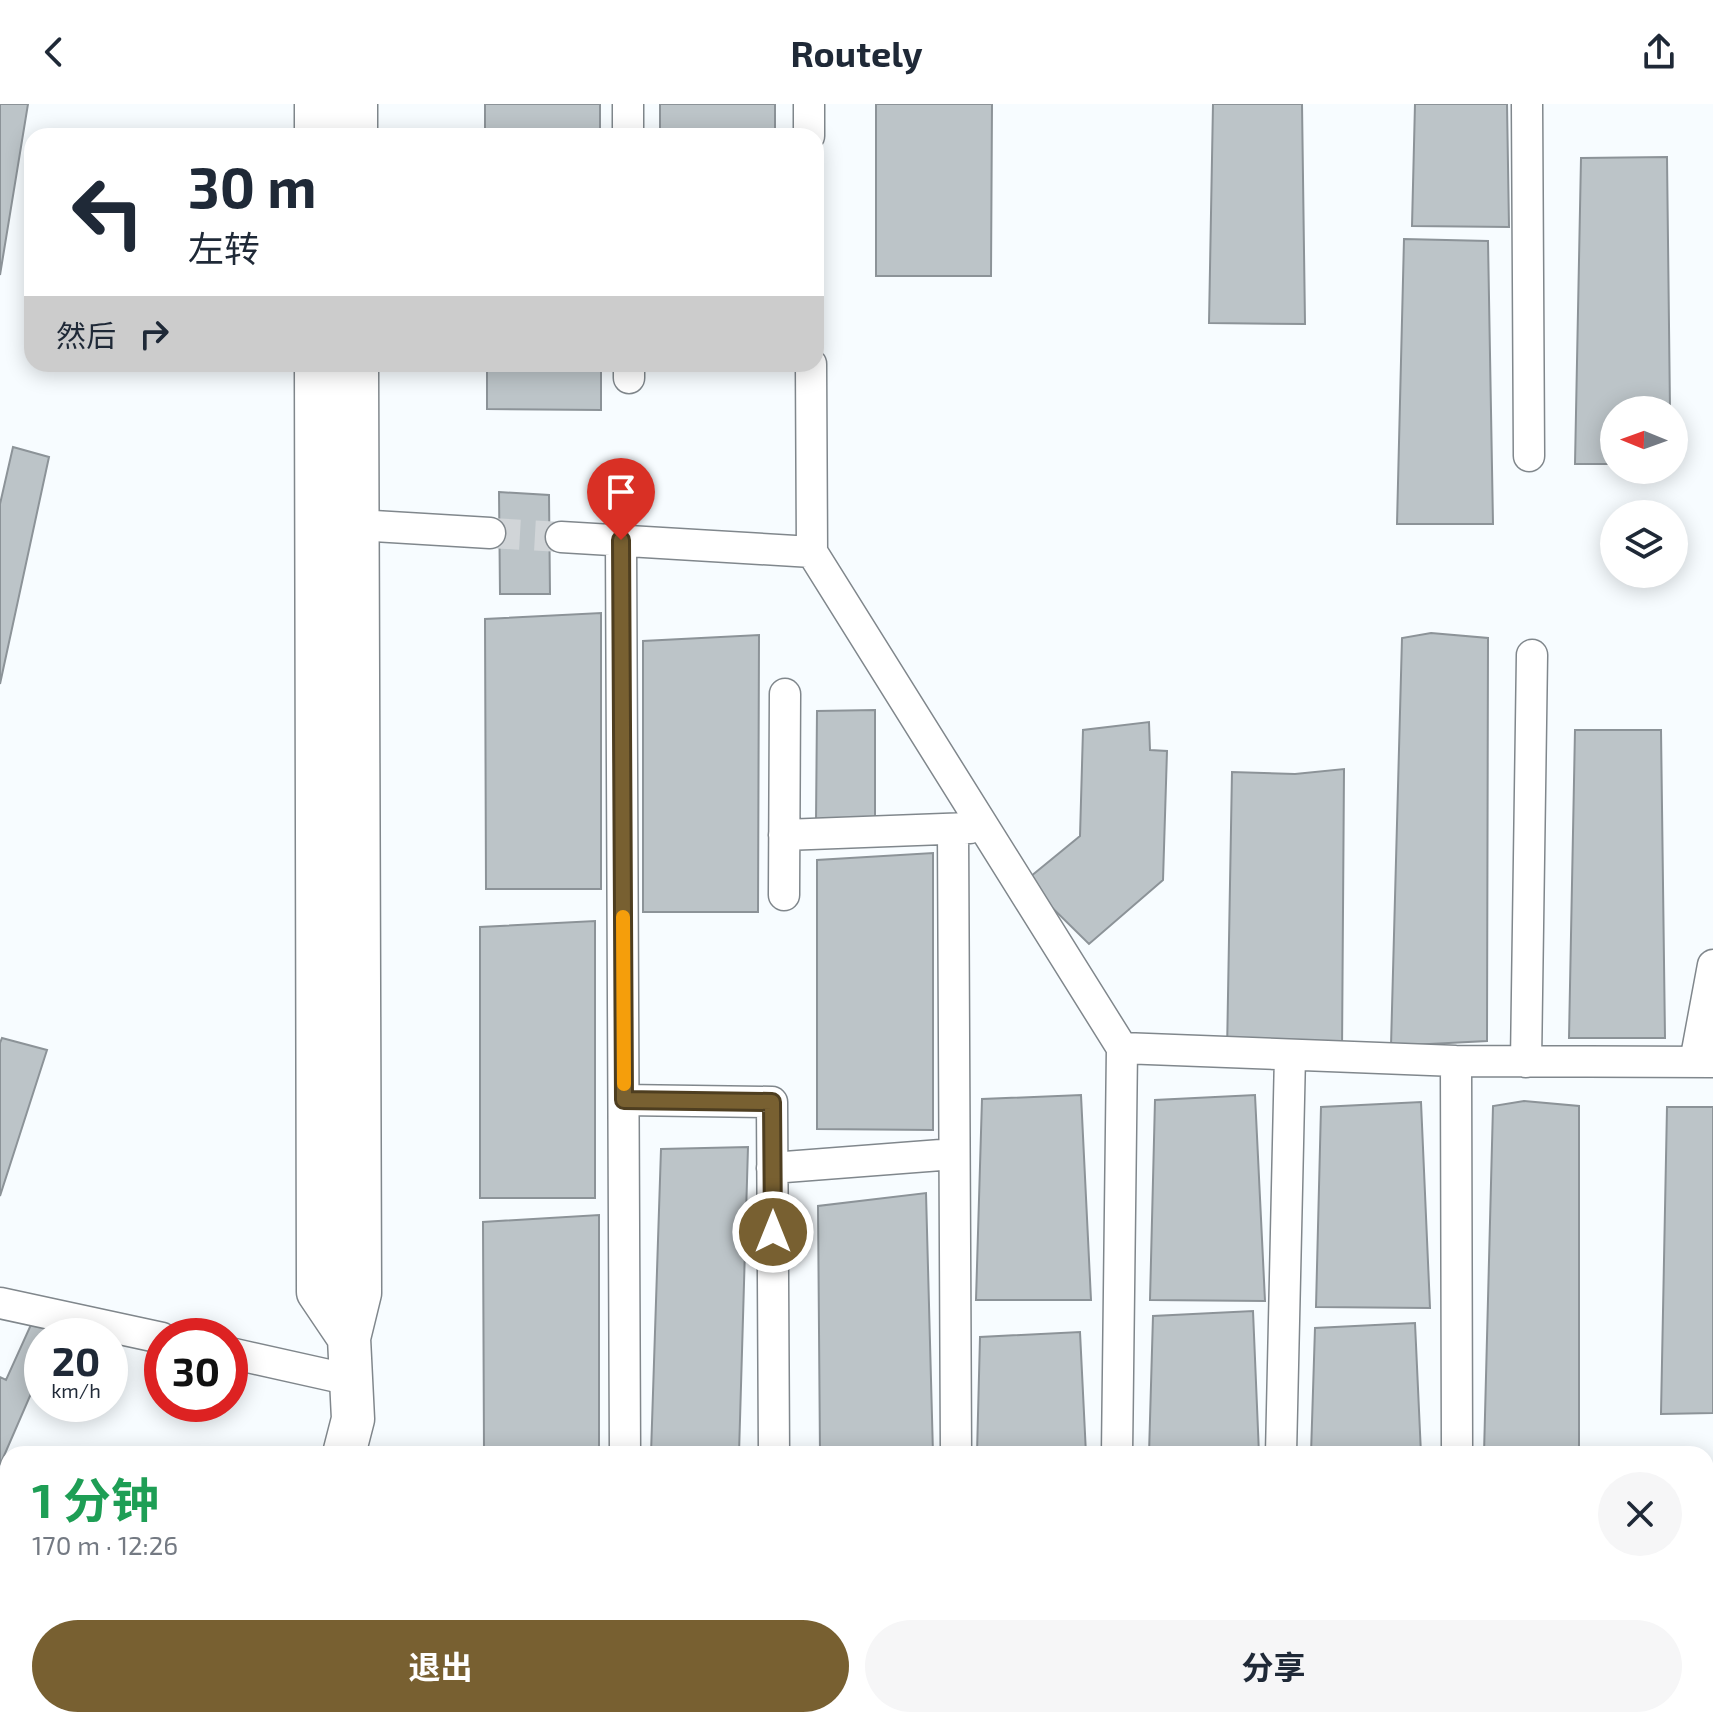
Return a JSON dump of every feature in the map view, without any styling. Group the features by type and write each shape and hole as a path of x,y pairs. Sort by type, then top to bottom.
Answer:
{"street":[{"path":"316,104 316,128"},
{"path":"356,104 356,128"},
{"path":"628,104 628,128"},
{"path":"809,104 809,128"},
{"path":"1527,104 1529,456"},
{"path":"316,372 318,1292 349,1338"},
{"path":"346,1446 353,1419 349,1338 360,1293 357,372"},
{"path":"811,372 812,552 1122,1048 1117,1446"},
{"path":"357,525 490,533"},
{"path":"561,537 812,552"},
{"path":"621,540 625,1446"},
{"path":"1526,1062 1532,655"},
{"path":"784,895 785,694"},
{"path":"784,835 984,828"},
{"path":"953,829 956,1446"},
{"path":"1122,1048 1456,1061 1704,1062 1713,965"},
{"path":"1281,1446 1290,1055"},
{"path":"1456,1061 1457,1446"},
{"path":"624,1100 772,1102 774,1446"},
{"path":"772,1168 954,1154"},
{"path":"0,1303 144,1334"},
{"path":"248,1357 351,1380"}],"building":[{"path":"0,104 28,104 24,128 0,275"},
{"path":"485,104 600,104 600,128 485,128"},
{"path":"660,104 775,104 775,128 660,128"},
{"path":"876,104 992,104 991,276 876,276"},
{"path":"1213,104 1302,104 1305,324 1209,323"},
{"path":"1415,104 1507,104 1509,227 1412,226"},
{"path":"1667,157 1670,396 1600,396 1600,464 1575,464 1581,158"},
{"path":"1404,239 1488,241 1493,524 1397,524"},
{"path":"487,372 601,372 601,410 487,409"},
{"path":"13,447 49,457 0,684 0,504"},
{"path":"499,492 549,495 550,594 500,594"},
{"path":"601,613 601,889 486,889 485,619"},
{"path":"1431,633 1488,638 1487,1041 1391,1046 1402,638"},
{"path":"759,635 758,912 643,912 643,641"},
{"path":"875,710 875,821 816,821 817,711"},
{"path":"1149,722 1150,750 1167,751 1163,880 1089,944 1025,881 1080,836 1083,730"},
{"path":"1575,730 1661,730 1665,1038 1569,1038"},
{"path":"1344,769 1342,1052 1227,1052 1232,772 1295,774"},
{"path":"933,853 933,1130 817,1129 817,860"},
{"path":"595,921 595,1198 480,1198 480,927"},
{"path":"2,1038 47,1050 0,1196 0,1043"},
{"path":"1081,1095 1091,1300 976,1300 982,1099"},
{"path":"1255,1095 1265,1301 1150,1300 1155,1100"},
{"path":"1524,1101 1579,1106 1579,1446 1484,1446 1493,1106"},
{"path":"1421,1102 1430,1308 1316,1307 1321,1107"},
{"path":"1667,1107 1713,1107 1713,1413 1661,1414"},
{"path":"748,1147 739,1446 651,1446 661,1149"},
{"path":"926,1193 933,1446 820,1446 818,1206"},
{"path":"599,1215 599,1446 484,1446 483,1222"},
{"path":"1253,1311 1259,1446 1149,1446 1153,1316"},
{"path":"1415,1323 1421,1446 1311,1446 1315,1328"},
{"path":"1080,1332 1086,1446 977,1446 980,1337"},
{"path":"24,1340 24,1410 8,1446 0,1446 0,1377 6,1380"}],"tunnel":[{"path":"490,533 561,537"}],"slow traffic":[{"path":"623,917 624,1084"}],"route":[{"path":"621,540 624,1100 772,1102 773,1232"}]}
